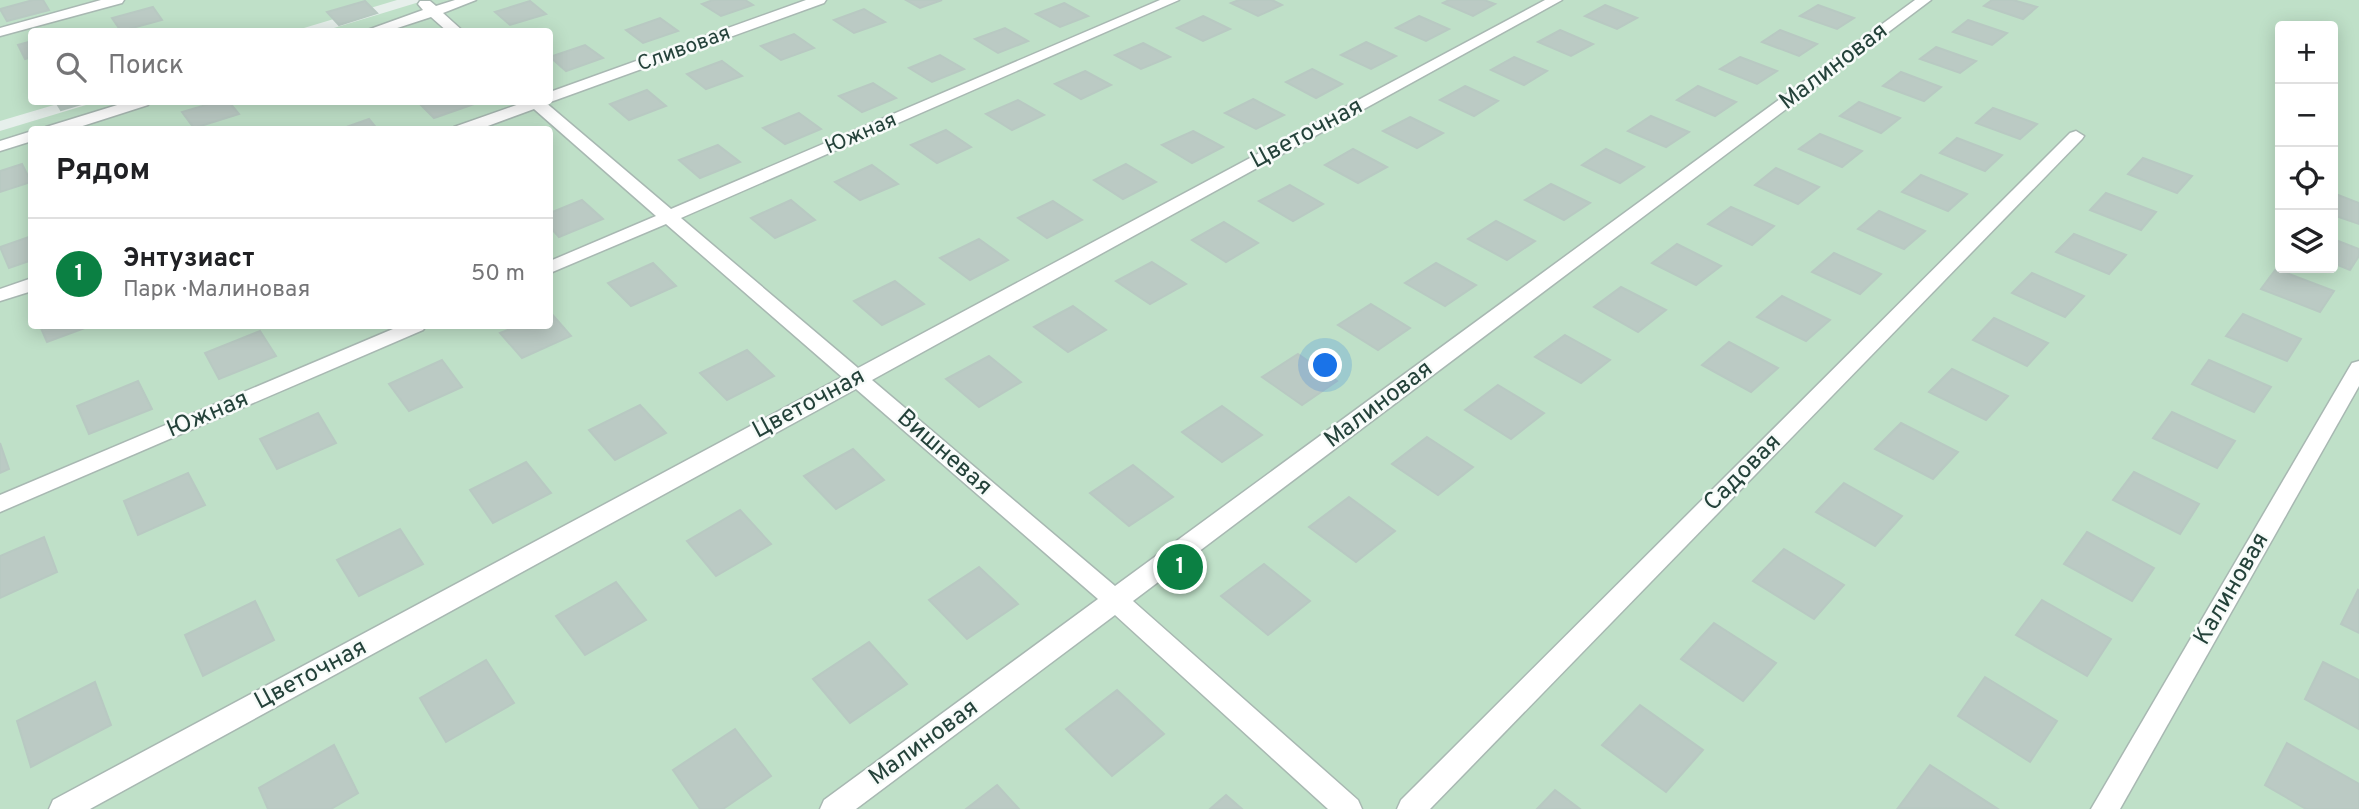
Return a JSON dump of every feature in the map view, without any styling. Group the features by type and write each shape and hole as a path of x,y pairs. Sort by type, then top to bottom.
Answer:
{"street":[{"path":"0,32 117,0"},
{"path":"421,0 453,28"},
{"path":"381,28 470,0"},
{"name":"Сливовая","path":"553,96 819,0"},
{"name":"Южная","path":"553,267 1172,0"},
{"name":"Цветочная","path":"63,809 1555,0"},
{"name":"Малиновая","path":"834,809 1924,0"},
{"path":"65,126 132,105"},
{"path":"471,126 528,105"},
{"name":"Вишневая","path":"540,105 1116,601 1348,809"},
{"name":"Садовая","path":"1410,809 2076,136"},
{"path":"0,146 28,137"},
{"path":"0,295 28,285"},
{"name":"Южная","path":"0,504 409,329"},
{"name":"Калиновая","path":"2105,809 2359,368"}],"green space":[{"path":"0,0 397,0 304,28 28,28 28,105 54,105 0,121"},
{"path":"426,0 2359,0 2359,809 0,809 0,131 86,105 553,105 553,28 334,28"}],"building":[{"path":"43,0 49,10 7,21 0,9"},
{"path":"713,0 745,0 753,5 721,16 702,4"},
{"path":"906,0 942,0 920,8"},
{"path":"1239,0 1272,0 1282,5 1258,16 1231,3"},
{"path":"1449,0 1484,0 1495,4 1473,16 1443,3"},
{"path":"1992,0 2013,0 2037,7 2023,19 1984,6"},
{"path":"365,1 377,13 339,25 327,12"},
{"path":"530,1 546,14 510,25 495,12"},
{"path":"1064,3 1088,16 1060,27 1036,14"},
{"path":"1605,5 1637,18 1617,29 1585,16"},
{"path":"1818,5 1854,18 1837,29 1800,16"},
{"path":"153,7 162,20 132,28 119,28 112,18"},
{"path":"864,9 885,22 854,33 834,20"},
{"path":"1203,16 1230,29 1203,41 1177,28"},
{"path":"1419,16 1449,29 1426,41 1396,28"},
{"path":"660,18 678,31 643,43 626,30"},
{"path":"1968,20 2007,33 1992,45 1953,32"},
{"path":"1005,28 1028,41 998,53 975,39"},
{"path":"1560,30 1593,44 1571,56 1538,42"},
{"path":"1780,30 1817,44 1799,56 1762,42"},
{"path":"794,34 814,48 781,60 761,46"},
{"path":"28,42 28,58 25,59 18,45"},
{"path":"1366,42 1396,56 1371,69 1341,55"},
{"path":"1143,43 1170,57 1141,69 1115,55"},
{"path":"585,45 603,58 566,71 553,60 553,56"},
{"path":"1936,47 1976,61 1960,73 1920,59"},
{"path":"940,55 964,69 932,82 909,68"},
{"path":"1514,57 1547,71 1524,85 1491,70"},
{"path":"1740,57 1777,71 1757,84 1720,69"},
{"path":"722,61 742,76 706,89 687,74"},
{"path":"1312,69 1342,84 1316,98 1286,82"},
{"path":"1085,71 1111,85 1081,99 1055,84"},
{"path":"1901,72 1941,87 1924,101 1883,86"},
{"path":"873,83 896,98 862,112 839,96"},
{"path":"1465,86 1498,101 1474,116 1440,100"},
{"path":"1698,86 1736,102 1715,116 1677,100"},
{"path":"647,90 666,106 629,120 610,104"},
{"path":"1253,99 1284,115 1256,129 1225,113"},
{"path":"1018,100 1044,115 1012,130 986,114"},
{"path":"1859,102 1900,118 1881,133 1840,116"},
{"path":"58,105 78,105 61,110"},
{"path":"206,105 232,105 239,114 192,126 182,112"},
{"path":"421,105 471,105 434,118"},
{"path":"1993,108 2037,124 2020,139 1976,123"},
{"path":"799,113 821,129 785,144 763,128"},
{"path":"1651,116 1689,132 1666,147 1628,131"},
{"path":"1410,117 1443,133 1417,148 1383,131"},
{"path":"369,119 375,126 349,126"},
{"path":"946,130 971,147 937,163 911,145"},
{"path":"1193,131 1223,147 1192,163 1162,145"},
{"path":"1820,134 1862,151 1842,167 1799,149"},
{"path":"1957,138 2002,155 1985,171 1940,153"},
{"path":"718,145 740,162 700,178 679,160"},
{"path":"1353,149 1387,167 1358,183 1325,165"},
{"path":"1606,149 1644,167 1620,183 1582,165"},
{"path":"2143,158 2192,176 2177,193 2128,174"},
{"path":"22,164 28,176 28,183 0,192 0,171"},
{"path":"1126,164 1156,182 1123,199 1094,180"},
{"path":"872,165 898,184 860,200 835,182"},
{"path":"1776,168 1819,187 1798,204 1755,185"},
{"path":"1921,175 1967,194 1948,211 1902,192"},
{"path":"1551,184 1590,203 1564,220 1525,200"},
{"path":"1290,185 1323,204 1293,221 1259,201"},
{"path":"2106,193 2156,212 2141,230 2090,210"},
{"path":"2338,195 2359,203 2359,224 2338,217"},
{"path":"582,200 603,219 559,237 553,230 553,212"},
{"path":"791,200 815,220 775,238 751,218"},
{"path":"1053,201 1082,220 1047,238 1018,218"},
{"path":"1731,207 1774,226 1752,245 1708,224"},
{"path":"1879,211 1925,231 1904,249 1858,229"},
{"path":"1496,221 1535,241 1507,260 1468,239"},
{"path":"1224,222 1258,243 1226,262 1192,240"},
{"path":"2074,234 2126,255 2109,274 2056,252"},
{"path":"28,237 28,261 9,268 0,247"},
{"path":"979,239 1008,260 970,280 940,258"},
{"path":"2338,241 2359,249 2359,256 2350,270 2338,265"},
{"path":"1677,244 1721,266 1696,285 1652,263"},
{"path":"1834,253 1881,274 1860,294 1812,272"},
{"path":"1152,262 1186,284 1150,304 1116,281"},
{"path":"653,263 676,286 631,306 608,283"},
{"path":"1436,263 1476,285 1445,306 1405,283"},
{"path":"2275,270 2275,273 2287,273 2334,291 2320,312 2261,289"},
{"path":"2032,273 2084,296 2065,317 2012,293"},
{"path":"895,281 924,304 882,325 854,301"},
{"path":"1621,287 1666,310 1638,332 1594,307"},
{"path":"1782,296 1830,320 1806,341 1757,317"},
{"path":"1371,304 1410,328 1378,350 1338,325"},
{"path":"1073,306 1106,330 1068,352 1034,327"},
{"path":"2243,314 2301,339 2287,361 2226,336"},
{"path":"553,315 571,336 522,358 500,333 510,329 553,329"},
{"path":"1994,318 2048,343 2027,366 1973,340"},
{"path":"41,329 82,329 47,342"},
{"path":"260,331 276,356 219,379 205,353"},
{"path":"1565,335 1610,360 1581,383 1535,357"},
{"path":"1729,342 1778,368 1751,392 1702,365"},
{"path":"747,350 774,376 727,400 700,373"},
{"path":"1298,354 1337,381 1302,405 1262,377"},
{"path":"989,356 1021,382 979,407 946,379"},
{"path":"442,360 462,387 409,411 389,384"},
{"path":"2209,360 2271,387 2254,412 2192,384"},
{"path":"1952,369 2008,396 1986,420 1929,392"},
{"path":"138,381 152,409 89,434 77,406"},
{"path":"1498,385 1544,413 1511,439 1465,410"},
{"path":"640,405 666,433 615,460 589,430"},
{"path":"1222,406 1262,435 1222,462 1182,432"},
{"path":"2172,412 2235,441 2217,468 2153,438"},
{"path":"318,413 336,443 277,469 260,439"},
{"path":"1901,423 1958,452 1933,479 1875,449"},
{"path":"1427,437 1473,467 1438,495 1392,464"},
{"path":"0,443 9,469 0,473"},
{"path":"853,449 884,480 836,509 804,476"},
{"path":"526,462 551,493 493,523 470,490"},
{"path":"1133,465 1173,497 1129,526 1090,493"},
{"path":"2134,472 2199,504 2180,534 2113,500"},
{"path":"188,473 205,505 138,535 124,501"},
{"path":"1844,483 1902,516 1875,546 1816,512"},
{"path":"1349,497 1395,531 1356,562 1309,527"},
{"path":"740,510 771,544 716,576 687,541"},
{"path":"400,529 423,564 359,596 337,560"},
{"path":"2087,532 2154,568 2132,601 2064,564"},
{"path":"44,537 57,572 0,598 0,556"},
{"path":"1784,549 1844,585 1814,619 1753,581"},
{"path":"1264,564 1310,601 1268,635 1221,596"},
{"path":"979,567 1018,604 967,639 929,600"},
{"path":"616,582 646,620 585,655 556,616"},
{"path":"2359,591 2359,633 2341,624"},
{"path":"2042,600 2111,639 2087,676 2016,635"},
{"path":"255,601 274,640 203,676 185,635"},
{"path":"1714,623 1776,663 1743,701 1681,659"},
{"path":"869,642 907,684 850,723 813,679"},
{"path":"486,660 514,703 446,742 420,698"},
{"path":"2323,662 2359,680 2359,729 2305,699"},
{"path":"1985,677 2057,721 2030,762 1958,716"},
{"path":"95,682 111,725 31,767 17,721"},
{"path":"1117,690 1164,734 1112,776 1066,729"},
{"path":"1640,705 1703,750 1666,792 1602,745"},
{"path":"735,729 771,776 723,809 700,809 673,770"},
{"path":"2287,743 2359,784 2359,809 2306,809 2265,785"},
{"path":"334,745 358,793 331,809 268,809 259,788"},
{"path":"1930,765 1998,809 1898,808"},
{"path":"997,785 1019,809 966,809"},
{"path":"1555,790 1580,809 1537,809"},
{"path":"1226,795 1242,809 1210,809"}],"place":[{"name":"Энтузиаст","path":"1180,567"}]}
